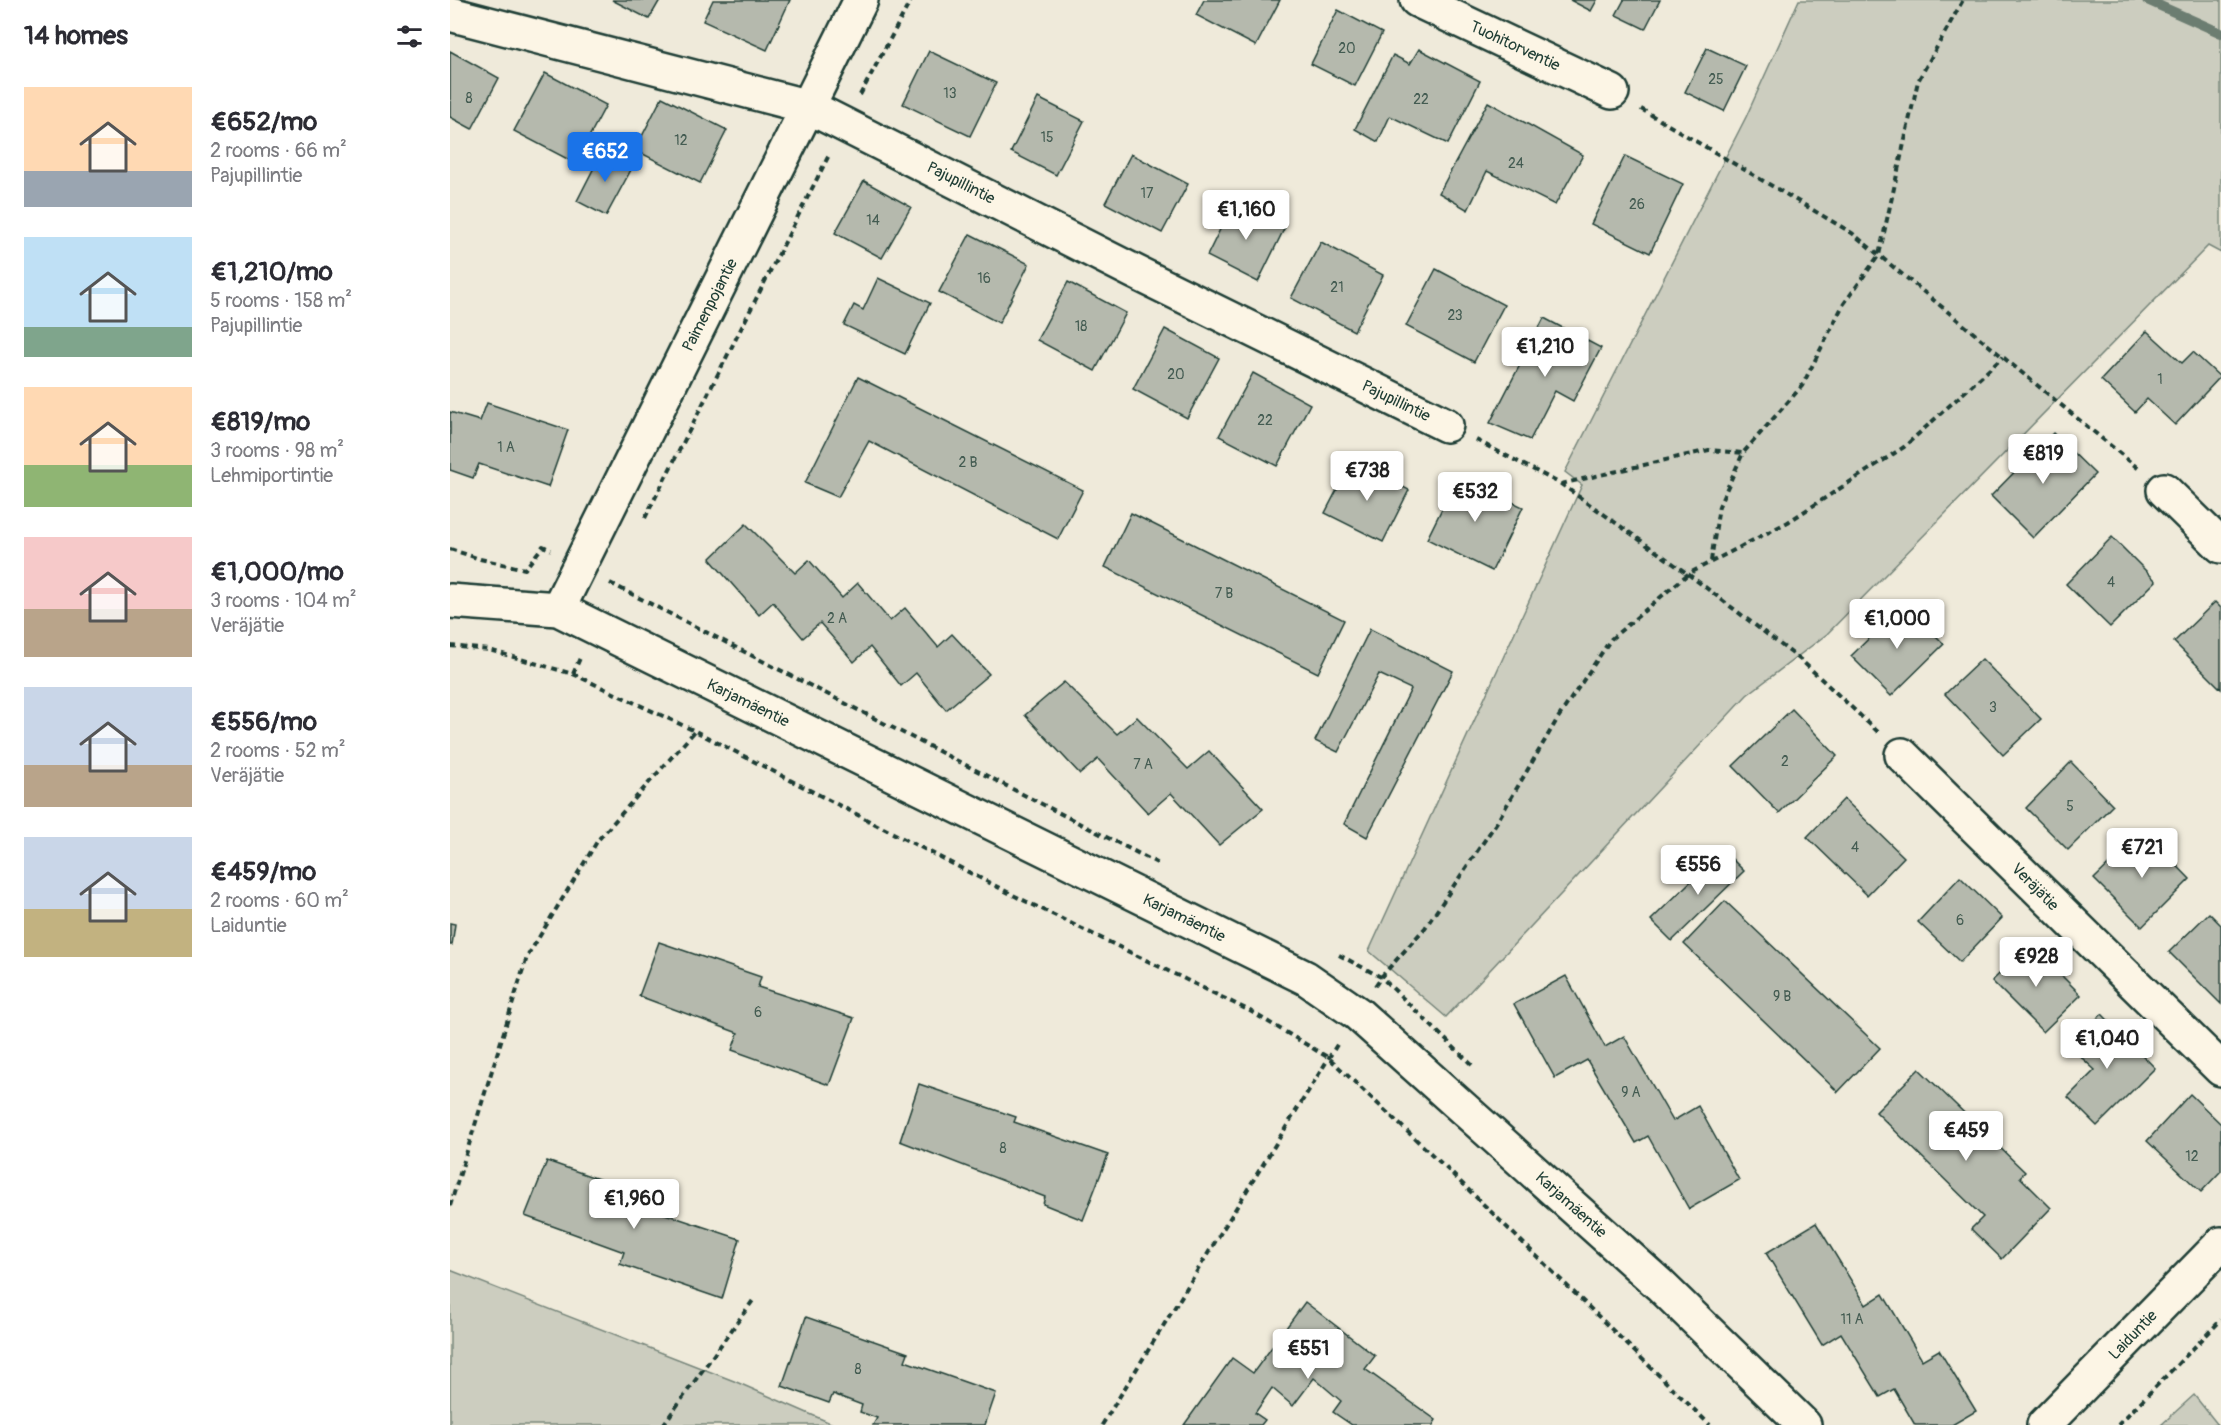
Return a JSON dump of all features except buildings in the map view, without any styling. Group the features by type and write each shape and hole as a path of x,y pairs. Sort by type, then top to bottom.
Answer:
{"street":[{"name":"Paimenpojantie","path":"558,609 861,0"},
{"name":"Tuohitorventie","path":"1417,0 1612,92"},
{"name":"Pajupillintie","path":"450,14 809,106 1135,272 1446,425"},
{"path":"2164,490 2221,546"},
{"name":"Karjamäentie","path":"450,601 558,609 1306,978 1358,1014 1491,1133 1660,1285 1804,1425"},
{"name":"Veräjätie","path":"1902,755 2221,1069"},
{"name":"Laiduntie","path":"2044,1425 2221,1244"}],"path":[{"path":"644,520 845,124 911,0"},
{"path":"1711,562 1719,506 1743,453 1802,386 1843,305 1879,255 1918,81 1963,0"},
{"path":"1612,92 1852,233 2164,490"},
{"path":"1338,955 1381,977 1425,928 1497,822 1558,718 1611,639 1688,574 1788,522 1904,447 2003,357"},
{"path":"1446,425 1561,484 1688,574 1802,661 1902,755"},
{"path":"1561,484 1709,450 1743,453"},
{"path":"450,549 480,560 525,569 543,546 581,563 612,584 1167,868"},
{"path":"573,674 617,573"},
{"path":"450,646 489,650 573,674 694,731 1015,896 1250,1011 1329,1058 1442,1163 1710,1425"},
{"path":"450,1206 527,957 598,840 694,731"},
{"path":"1102,1425 1329,1058"},
{"path":"663,1425 754,1299"},
{"path":"2118,1425 2221,1320"}],"shaded area":[{"path":"1799,0 2221,0 2221,253 2208,246 1827,634 1747,695 1446,1017 1369,951 1582,485 1565,472 1746,117"},
{"path":"450,1270 734,1381 835,1425 450,1425"},
{"path":"2194,1395 2218,1425 2161,1425"}],"waterway":[{"path":"2147,0 2221,33"}]}
